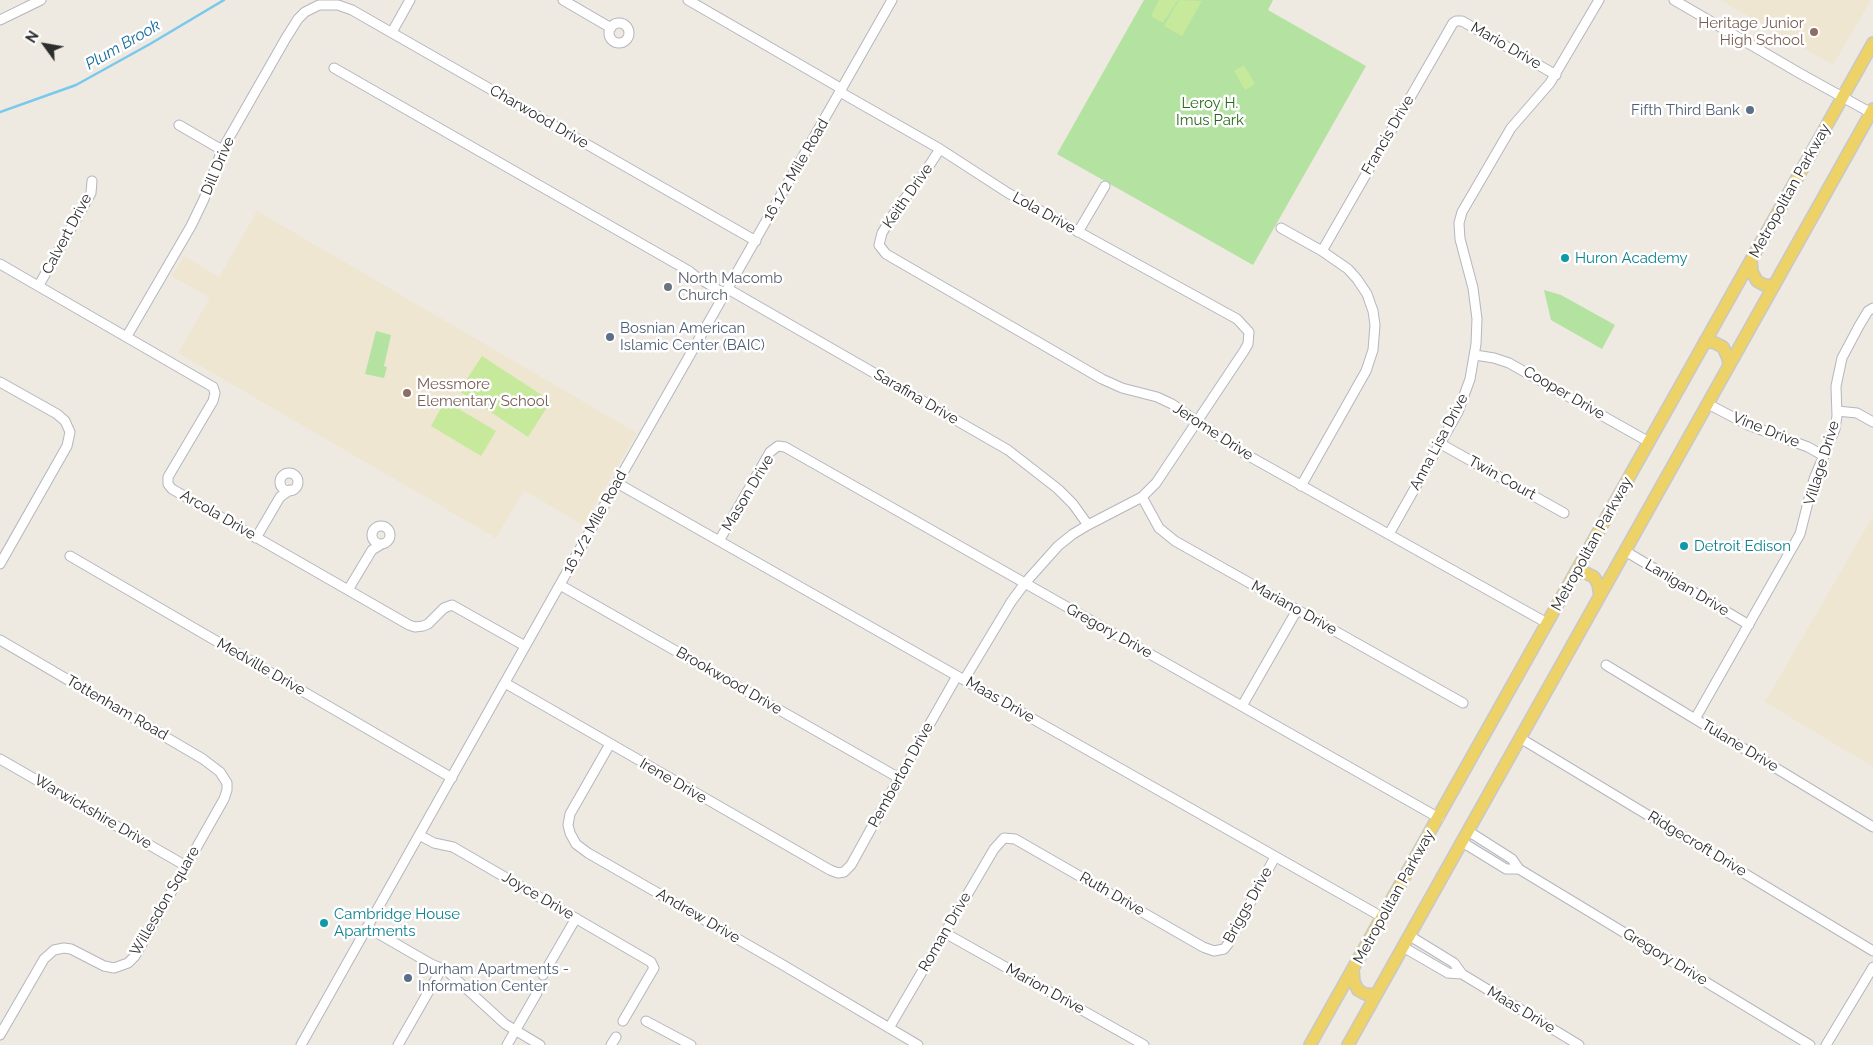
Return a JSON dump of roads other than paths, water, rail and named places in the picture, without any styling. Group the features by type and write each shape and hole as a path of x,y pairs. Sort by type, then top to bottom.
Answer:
{"main road":[{"name":"Metropolitan Parkway","path":"1310,1045 1873,43"},
{"path":"1348,1045 1872,112"},
{"path":"1751,260 1752,272 1757,281 1764,285 1774,286"},
{"path":"1705,341 1723,347 1729,365"},
{"path":"1575,573 1586,572 1594,576 1598,584 1600,596"},
{"path":"1353,970 1354,982 1358,990 1366,994 1376,995"}],"street":[{"path":"0,20 41,0"},
{"path":"392,32 410,0"},
{"path":"563,0 611,28"},
{"name":"Lola Drive","path":"688,0 841,90 1008,193 1237,318 1249,332"},
{"name":"16 1/2 Mile Road","path":"300,1045 892,0"},
{"name":"Anna Lisa Drive","path":"1389,534 1441,444 1463,401 1470,379 1478,330 1476,306 1460,239 1459,223 1468,201 1511,128 1556,75 1599,0"},
{"path":"1674,0 1801,74 1872,112"},
{"name":"Charwood Drive","path":"319,5 330,4 345,7 392,32 756,241"},
{"name":"Dill Drive","path":"127,336 194,220 222,150 295,23 305,12 319,5"},
{"name":"Mario Drive","path":"1456,21 1462,21 1556,75"},
{"name":"Francis Drive","path":"1322,251 1450,25 1456,21"},
{"name":"Sarafina Drive","path":"334,68 1008,450 1058,490 1073,504 1088,524"},
{"path":"179,125 222,150"},
{"name":"Keith Drive","path":"879,244 882,234 898,206 940,150"},
{"name":"Calvert Drive","path":"39,286 91,193 92,181"},
{"path":"1078,232 1105,186"},
{"path":"1281,228 1322,251 1348,269 1362,286 1373,311 1375,325 1373,350 1366,371 1301,486"},
{"name":"Jerome Drive","path":"879,244 886,254 1102,378 1122,388 1165,400 1240,451 1547,624"},
{"name":"Arcola Drive","path":"0,264 127,336 215,390 213,401 168,477 167,480 170,487 256,538 415,627 428,624 444,608 452,605 525,646"},
{"name":"Village Drive","path":"1694,719 1800,534 1814,479 1835,429 1837,411 1836,386 1842,358 1859,326 1873,308"},
{"name":"Pemberton Drive","path":"844,872 851,865 899,778 961,678 1025,583 1058,546 1073,534 1088,524 1142,497 1156,483 1244,351 1248,344 1249,332"},
{"name":"Cooper Drive","path":"1475,354 1494,358 1515,366 1649,442"},
{"path":"0,382 57,414 65,420 70,432 67,446 0,564"},
{"name":"Vine Drive","path":"1708,404 1748,425 1808,447 1824,456"},
{"path":"1837,411 1857,413 1873,422"},
{"name":"Twin Court","path":"1441,444 1564,513"},
{"name":"Mason Drive","path":"719,541 765,459 778,446"},
{"name":"Gregory Drive","path":"778,446 790,450 1439,818"},
{"path":"256,538 280,497 297,485 298,479 294,474 289,473 280,479 280,497"},
{"name":"Maas Drive","path":"617,483 1382,918"},
{"path":"281,485 285,489 290,490"},
{"name":"Mariano Drive","path":"1142,497 1159,528 1175,541 1463,703"},
{"path":"348,590 372,550 372,533 381,526 387,528 390,536 388,541 372,550"},
{"path":"373,538 382,544"},
{"name":"Lanigan Drive","path":"1625,551 1749,626"},
{"name":"Medville Drive","path":"70,556 452,778"},
{"name":"Brookwood Drive","path":"560,584 899,778"},
{"path":"1242,706 1297,610"},
{"name":"Tottenham Road","path":"0,640 203,759 220,772 227,783"},
{"name":"Tulane Drive","path":"1606,665 1873,827"},
{"name":"Irene Drive","path":"505,683 830,870 838,873 844,872"},
{"name":"Ridgecroft Drive","path":"1520,738 1873,951"},
{"name":"Andrew Drive","path":"610,744 570,814 568,825 576,844 588,853 918,1045"},
{"name":"Warwickshire Drive","path":"0,759 186,866"},
{"name":"Willesdon Square","path":"0,1035 44,959 54,950 71,949 109,968 120,967 128,963 135,956 224,799 227,783"},
{"name":"Gregory Drive","path":"1468,831 1512,859 1519,869 1810,1045"},
{"name":"Joyce Drive","path":"419,835 434,843 453,847 651,962 654,965 652,970 623,1021"},
{"name":"Roman Drive","path":"889,1028 994,849 1004,838"},
{"name":"Ruth Drive","path":"1004,838 1015,839 1203,947 1220,951"},
{"name":"Gregory Drive","path":"1462,842 1506,869 1519,869"},
{"name":"Briggs Drive","path":"1220,951 1228,944 1275,857"},
{"path":"543,975 576,918"},
{"path":"367,927 454,976 505,1024 540,1045"},
{"name":"Marion Drive","path":"945,933 1144,1045"},
{"name":"Maas Drive","path":"1410,936 1454,963 1462,974 1579,1045"},
{"name":"Maas Drive","path":"1403,947 1448,973 1462,974"},
{"path":"1826,1045 1873,967"},
{"path":"398,1045 442,968"},
{"path":"507,1045 537,993"},
{"path":"646,1021 691,1045"}],"waterway":[{"name":"Plum Brook","path":"0,112 76,85 224,0"}],"place":[{"name":"Heritage Junior High School","path":"1814,32"},
{"name":"Fifth Third Bank","path":"1750,110"},
{"name":"Huron Academy","path":"1565,258"},
{"name":"North Macomb Church","path":"668,287"},
{"name":"Bosnian American Islamic Center (BAIC)","path":"610,337"},
{"name":"Messmore Elementary School","path":"407,393"},
{"name":"Detroit Edison","path":"1684,546"},
{"name":"Cambridge House Apartments","path":"324,923"},
{"name":"Durham Apartments - Information Center","path":"408,978"}],"park label":[{"name":"Leroy H. Imus Park","path":"1210,112"}]}
